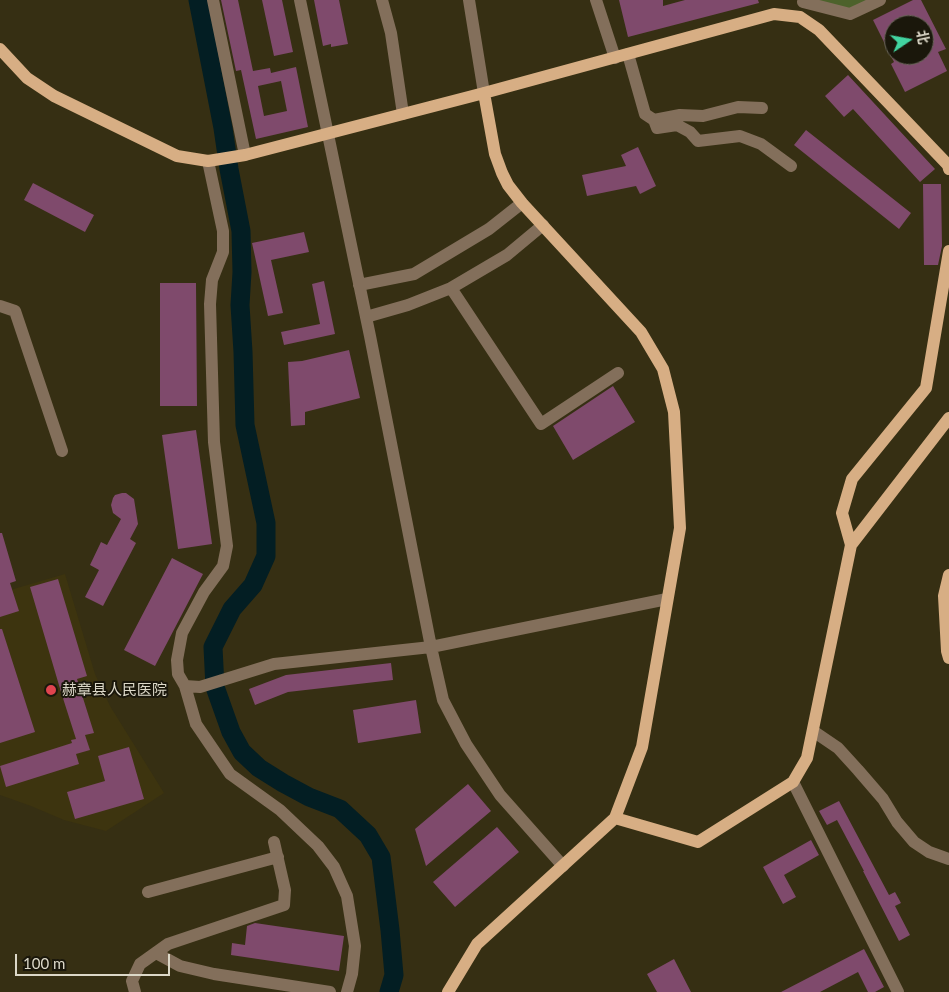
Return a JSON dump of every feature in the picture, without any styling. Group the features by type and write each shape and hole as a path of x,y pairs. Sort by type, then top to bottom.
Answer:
{"main road":[{"path":"0,48 27,78 54,96 177,156 214,160 242,156 327,134 774,14 800,17 819,30 948,165 949,169"},
{"path":"448,992 477,944 616,818 642,747 680,528 674,412 663,369 641,332 522,203 508,185 495,154 484,93"},
{"path":"851,544 842,513 852,479 926,388 949,251"},
{"path":"616,818 698,842 793,782 807,758 851,544 949,418"},
{"path":"949,575 944,596 946,651 949,658"}],"street":[{"path":"213,0 242,156"},
{"path":"300,0 360,285 443,700 466,744 500,795 563,866"},
{"path":"382,0 391,33 403,114"},
{"path":"468,0 484,93"},
{"path":"596,0 615,58"},
{"path":"800,17 803,1 850,14 880,0"},
{"path":"628,54 645,114 654,120 658,128 676,125 690,132 698,141 740,136 761,144 790,166"},
{"path":"654,120 680,115 704,116 738,107 762,108"},
{"path":"214,160 223,231 223,252 212,280 210,304 214,442 227,546 223,566 204,592 182,633 177,660 178,674 185,686 196,724 230,774 280,810 318,846 334,867 347,896 355,946 352,974 347,992"},
{"path":"360,285 414,274 489,228 522,203"},
{"path":"366,317 408,305 451,288 507,255 543,225"},
{"path":"451,288 541,424 618,373"},
{"path":"0,306 15,311 62,451"},
{"path":"185,686 200,687 274,664 431,647 668,599"},
{"path":"813,731 838,748 883,798 897,822 914,842 929,852 949,859"},
{"path":"793,782 898,992"},
{"path":"135,992 132,981 140,964 168,944 284,905 284,890 274,842"},
{"path":"148,892 278,858"},
{"path":"156,953 180,966 214,974 330,992"}],"shaded area":[{"name":"赫章县人民医院","path":"65,574 95,674 110,706 164,793 106,831 64,820 0,795 0,593"}],"green space":[{"path":"816,0 870,0 849,10"}],"building":[{"path":"221,0 238,0 253,71 270,68 271,73 296,67 308,127 256,139 241,70 236,71","holes":["281,81 287,111 264,116 258,86"]},
{"path":"262,0 282,0 293,52 274,56"},
{"path":"314,0 339,0 348,44 331,47 331,44 323,46"},
{"path":"619,0 663,0 663,6 685,0 758,0 759,3 628,37"},
{"path":"913,0 921,0 929,15 884,15 884,42 873,20"},
{"path":"934,25 946,49 938,52 947,71 905,92 892,65 934,65"},
{"path":"848,75 935,169 920,182 853,109 844,117 825,96"},
{"path":"806,130 911,213 899,229 794,145"},
{"path":"638,147 656,186 640,194 636,186 587,196 582,175 626,166 621,155"},
{"path":"33,183 94,215 85,232 24,200"},
{"path":"923,184 941,184 942,246 938,265 924,265"},
{"path":"304,232 309,252 271,260 283,313 268,316 252,243"},
{"path":"324,281 335,334 284,345 281,332 320,324 312,284"},
{"path":"160,283 196,283 197,406 160,406"},
{"path":"349,350 360,398 305,412 305,425 291,426 288,362 302,361"},
{"path":"613,386 635,422 573,460 553,426"},
{"path":"196,430 212,544 178,549 162,435"},
{"path":"126,493 134,499 138,524 130,539 136,543 103,606 85,597 99,570 90,565 101,542 107,545 121,519 113,513 111,505 115,495"},
{"path":"0,533 2,533 16,581 10,583 19,611 0,617"},
{"path":"172,558 203,574 155,666 124,650"},
{"path":"58,579 87,676 77,679 94,733 85,735 90,750 76,754 79,764 6,787 0,766 72,743 71,740 76,739 30,587"},
{"path":"0,629 2,629 35,732 0,743"},
{"path":"391,663 393,680 288,692 255,705 249,689 286,675"},
{"path":"416,700 421,733 358,743 353,710"},
{"path":"129,747 144,799 75,819 67,792 105,781 98,756"},
{"path":"468,784 491,811 426,866 415,829"},
{"path":"839,801 889,895 895,892 901,903 895,906 910,935 899,941 837,820 827,825 819,811"},
{"path":"497,827 519,852 455,907 433,882"},
{"path":"811,840 819,855 784,875 796,897 783,904 763,867"},
{"path":"255,923 344,936 339,971 231,955 232,943 245,945 247,926"},
{"path":"864,949 884,987 875,992 868,992 858,972 820,992 781,992"},
{"path":"674,959 691,992 657,992 647,974"}],"waterway":[{"path":"198,0 241,231 242,272 240,305 245,425 266,523 266,556 253,585 232,609 213,647 215,687 231,732 242,752 259,768 283,783 309,797 340,809 368,835 381,857 394,975 389,992"}],"place":[{"name":"赫章县人民医院","path":"51,690"}]}
